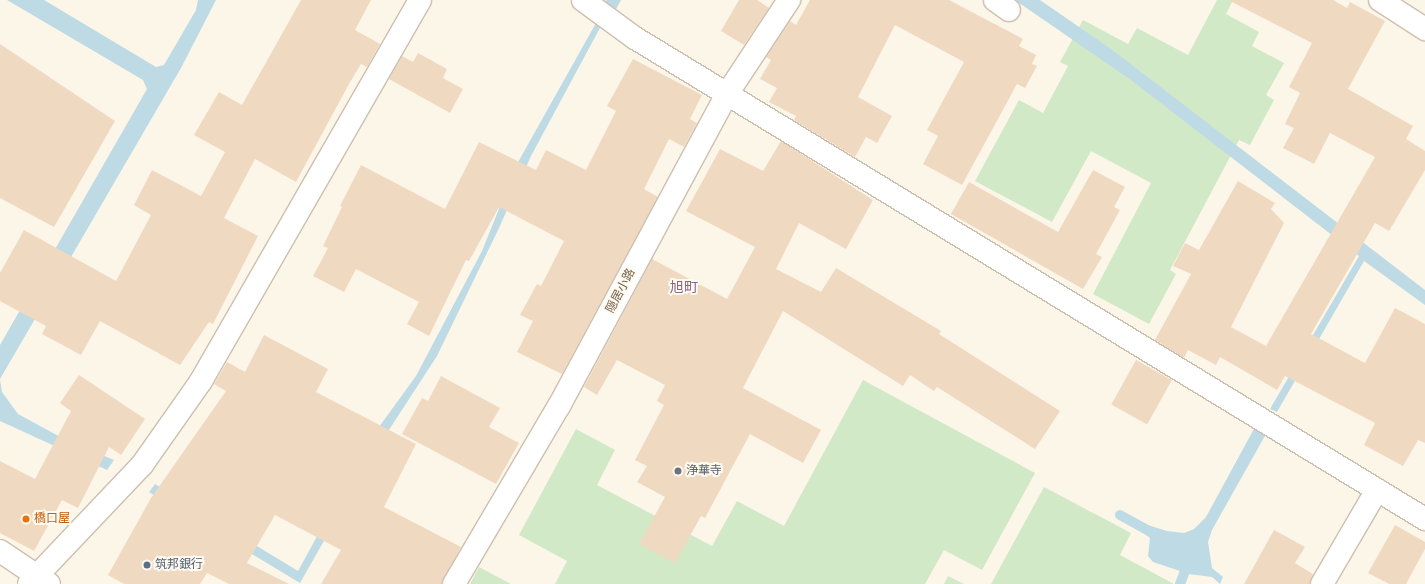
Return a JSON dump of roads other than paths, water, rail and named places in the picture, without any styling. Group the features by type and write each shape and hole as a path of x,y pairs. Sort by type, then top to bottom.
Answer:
{"street":[{"path":"0,551 38,582 142,465 201,381 420,0"},
{"path":"583,0 635,38 1425,519"},
{"name":"隠居小路","path":"454,584 559,406 727,94 789,0"},
{"path":"1380,0 1425,29"},
{"path":"1322,584 1377,490"}],"water":[{"path":"7,0 44,0 156,67 164,65 196,10 198,0 216,0 181,68 0,379 0,345 147,89 143,80"},
{"path":"606,0 621,0 615,11 604,5"},
{"path":"1015,0 1040,0 1111,49 1425,290 1425,305 1364,261 1277,412 1270,409 1359,256 1131,80"},
{"path":"596,23 601,26 531,156 499,228 437,356 374,453 300,583 149,492 155,484 298,571 371,438 416,376 482,251 517,164"},
{"path":"0,380 2,392 18,414 66,440 114,460 107,470 0,421"},
{"path":"1255,427 1266,434 1212,530 1208,542 1212,568 1223,577 1220,584 1212,577 1189,574 1153,562 1148,556 1150,538 1141,530 1141,523 1167,531 1184,533 1194,529 1206,517"}],"waterway":[{"path":"1120,515 1152,533"},
{"path":"1180,584 1189,560"}],"place":[{"name":"浄華寺","path":"678,471"},
{"name":"橋口屋","path":"26,519"},
{"name":"筑邦銀行","path":"147,565"}],"district":[{"name":"旭町","path":"684,288"}]}
